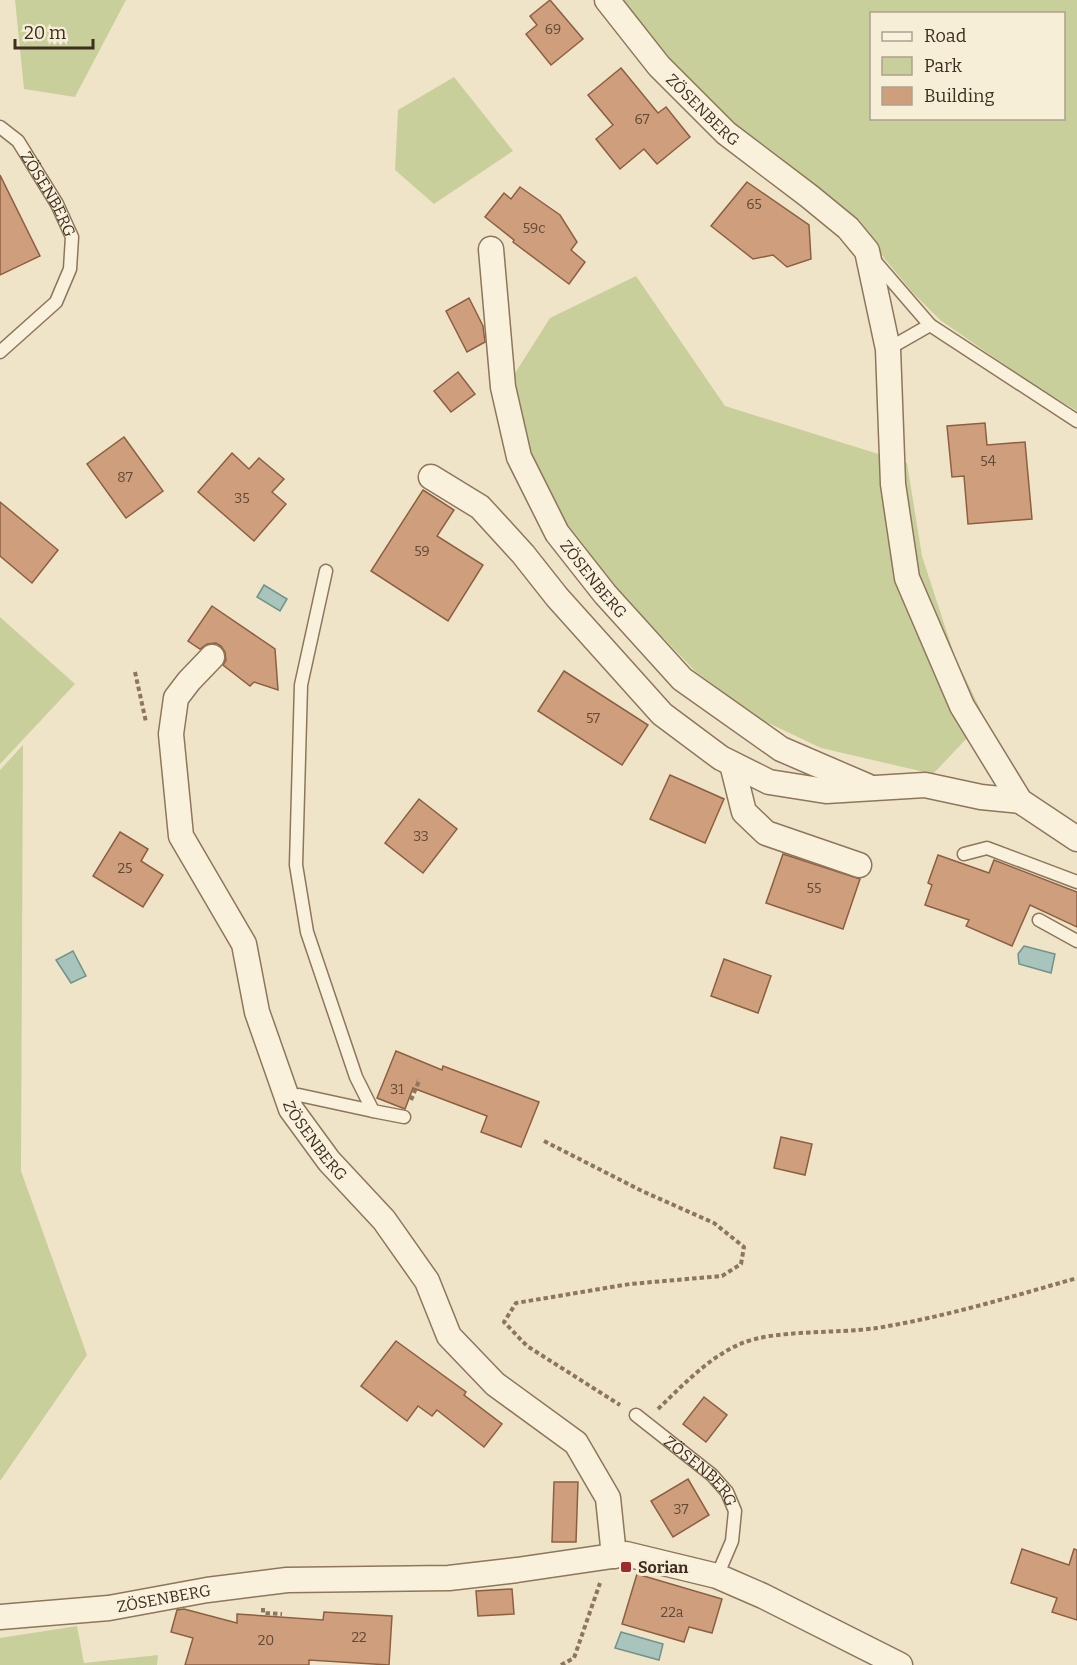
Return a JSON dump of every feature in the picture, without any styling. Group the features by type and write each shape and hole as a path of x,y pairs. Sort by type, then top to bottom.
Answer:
{"street":[{"name":"ZÖSENBERG","path":"607,0 659,66 726,133 848,228 867,251 888,349 893,484 907,578 962,706 1020,801 1077,839"},
{"name":"ZÖSENBERG","path":"491,249 503,387 519,457 557,533 605,594 682,679 781,749 872,788"},
{"name":"ZÖSENBERG","path":"432,477 480,507 662,714 721,758 769,782 826,791 925,785 981,797 1020,801"},
{"name":"ZÖSENBERG","path":"212,657 176,698 171,734 181,836 243,945 257,1012 289,1104 298,1121 329,1161 384,1220 427,1281 450,1336 495,1384 576,1443 608,1498 612,1556"},
{"path":"732,764 744,812 766,833 859,865"},
{"name":"ZÖSENBERG","path":"0,1617 109,1608 207,1590 287,1580 449,1578 626,1554 717,1576 763,1596 900,1665"}],"lane":[{"name":"ZÖSENBERG","path":"0,127 18,141 57,204 72,237 70,269 56,302 0,352"},
{"name":"ZÖSENBERG","path":"867,251 930,325 1077,421"},
{"path":"888,349 930,325"},
{"path":"326,571 301,685 296,865 307,932 356,1077 373,1111"},
{"path":"964,854 987,848 1077,882"},
{"path":"1039,920 1077,941"},
{"path":"289,1104 291,1097 299,1095 404,1118"},
{"name":"ZÖSENBERG","path":"640,1418 712,1475 727,1491 735,1511 732,1541 717,1576"}],"path":[{"path":"544,1141 642,1191 714,1222 744,1247 741,1264 722,1276 630,1284 516,1303 504,1322 527,1346 640,1418 704,1366 743,1343 770,1337 846,1332 902,1323 962,1310 1077,1278"},
{"path":"561,1665 574,1658 612,1556"}],"green space":[{"path":"15,0 126,0 75,97 24,89"},
{"path":"614,0 1077,0 1077,411 1031,383 940,320 912,292 875,247 682,78"},
{"path":"454,77 513,151 434,204 395,170 398,110"},
{"path":"636,276 725,406 907,463 922,556 955,657 985,719 933,774 821,748 760,719 695,671 583,554 539,481 516,406 512,378 550,318"},
{"path":"0,617 75,684 0,764"},
{"path":"23,745 21,1171 87,1355 0,1481 0,770"},
{"path":"77,1626 84,1663 158,1655 157,1665 0,1665 0,1638"}],"water":[{"path":"264,585 287,599 280,611 257,597"},
{"path":"1024,946 1055,954 1051,973 1019,964 1018,954"},
{"path":"73,951 86,976 71,983 56,960"},
{"path":"621,1632 663,1644 659,1660 615,1648"}],"building":[{"path":"550,0 583,39 551,65 526,34 537,25 530,16"},
{"path":"621,68 658,113 666,107 690,137 657,164 644,149 620,169 596,139 613,125 588,95"},
{"path":"0,175 40,256 0,275"},
{"path":"747,182 809,225 811,259 787,267 773,255 753,259 711,226"},
{"path":"520,187 560,215 577,242 571,250 585,262 569,284 513,242 514,240 485,217 504,193 511,199"},
{"path":"469,298 483,326 485,342 467,352 446,311"},
{"path":"458,372 475,394 451,412 434,391"},
{"path":"985,423 987,445 1025,442 1032,519 968,524 964,476 952,477 947,426"},
{"path":"124,437 163,491 126,518 87,464"},
{"path":"232,453 249,469 259,458 284,479 272,492 286,504 254,541 198,492"},
{"path":"423,490 454,510 437,536 483,565 448,621 371,571"},
{"path":"0,502 58,550 32,583 0,556"},
{"path":"212,606 275,649 278,690 254,682 250,686 223,665 226,660 225,652 216,643 207,644 200,649 188,641"},
{"path":"564,671 648,725 622,765 538,711"},
{"path":"670,775 724,799 705,843 650,819"},
{"path":"419,799 457,829 423,873 385,843"},
{"path":"120,832 148,849 141,861 163,875 143,907 93,876"},
{"path":"783,854 860,879 843,929 766,903"},
{"path":"938,855 989,873 994,860 1077,892 1077,927 1030,905 1012,946 966,926 969,920 925,905 932,885 928,883"},
{"path":"724,959 771,976 758,1013 711,996"},
{"path":"396,1051 442,1070 443,1066 539,1102 521,1147 481,1132 487,1116 413,1088 405,1109 377,1098"},
{"path":"781,1137 812,1144 805,1175 774,1168"},
{"path":"396,1341 466,1392 464,1395 502,1424 484,1447 437,1410 432,1416 418,1406 407,1421 361,1386"},
{"path":"704,1397 727,1415 706,1442 683,1424"},
{"path":"688,1479 709,1515 673,1537 651,1501"},
{"path":"554,1482 578,1482 576,1542 552,1542"},
{"path":"1022,1549 1069,1565 1074,1549 1077,1550 1077,1620 1052,1612 1057,1598 1011,1583"},
{"path":"637,1574 722,1599 712,1633 689,1627 684,1642 622,1624"},
{"path":"512,1589 514,1614 478,1616 476,1591"},
{"path":"184,1609 237,1623 237,1614 323,1620 324,1612 392,1616 389,1665 309,1660 309,1665 185,1665 193,1638 171,1632 177,1610"}],"place":[{"name":"Sorian","path":"626,1567"}]}
